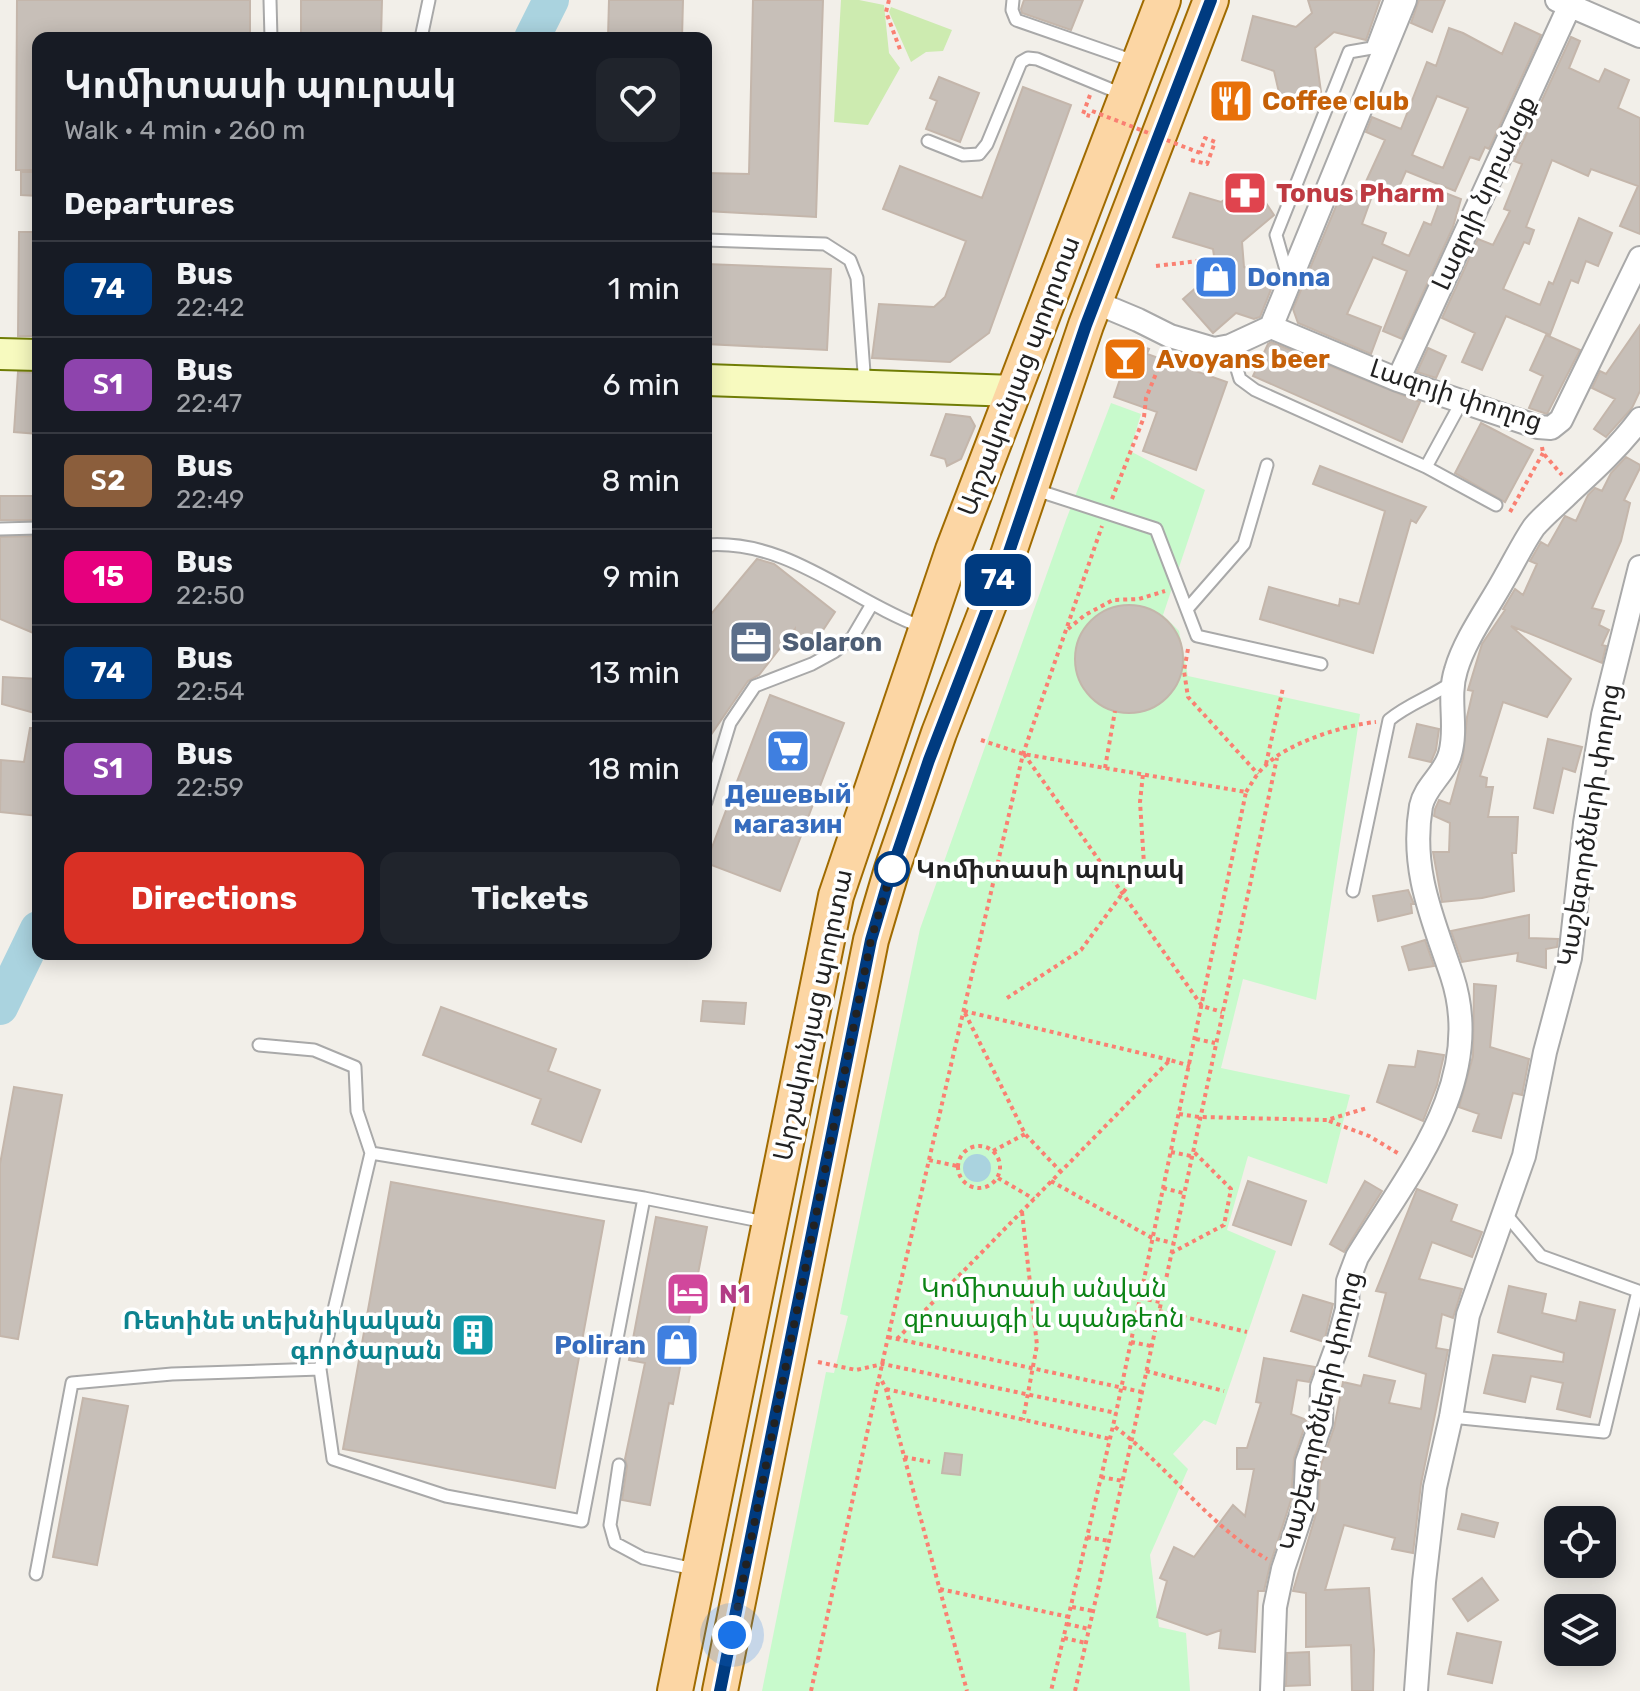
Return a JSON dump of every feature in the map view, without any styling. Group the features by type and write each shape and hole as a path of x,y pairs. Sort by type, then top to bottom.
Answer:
{"main road":[{"name":"Արշակունյաց պողոտա","path":"675,1691 836,896 926,629 1096,174 1123,86 1163,0"},
{"name":"Արշակունյաց պողոտա","path":"720,1691 871,940 929,760 1008,555 1095,302 1211,0"},
{"path":"1123,86 1134,101 1145,109 1160,110 1171,104"},
{"path":"1096,174 1117,163 1125,165 1133,171 1137,192"}],"street":[{"path":"1095,302 1170,336 1214,349 1230,346 1271,327 1405,0"},
{"path":"1564,3 1640,36"},
{"name":"Լազոյի նրբանցք","path":"1398,380 1564,3"},
{"name":"Լազոյի փողոց","path":"1271,327 1398,380 1538,427 1551,428 1561,420 1640,258"},
{"path":"0,354 32,355"},
{"path":"712,380 1014,391"},
{"name":"Կաշեգործների փողոց","path":"1272,1691 1275,1607 1283,1569 1305,1503 1307,1462 1321,1423 1322,1387 1347,1309 1348,1281 1357,1257 1430,1141 1448,1104 1460,1051 1457,993 1424,894 1419,857 1422,803 1431,785 1446,767 1451,751 1450,708 1456,669 1478,624 1535,526 1619,446 1640,419"},
{"name":"Կաշեգործների փողոց","path":"1416,1691 1435,1487 1451,1417 1468,1315 1524,1156 1545,1052 1570,958 1585,823 1603,715 1640,567"}],"lane":[{"path":"270,0 271,32"},
{"path":"422,32 429,0"},
{"path":"1013,0 1012,10 1016,20 1123,86"},
{"path":"1290,282 1276,235 1349,52 1372,48 1390,0"},
{"path":"928,141 963,155 979,154 987,144 1021,62 1028,58 1123,86"},
{"path":"712,240 825,244 850,260 857,278 865,386"},
{"path":"1230,346 1240,379 1255,390 1426,467 1496,505"},
{"path":"1426,467 1462,401"},
{"path":"1188,608 1244,544 1267,465"},
{"path":"1030,488 1156,529 1197,636 1321,664"},
{"path":"0,529 32,528"},
{"path":"712,544 729,543 784,556 893,617 926,629"},
{"path":"712,782 730,723 755,686 834,652 852,638 872,604"},
{"path":"1353,891 1389,720 1404,707 1432,696 1454,680"},
{"path":"259,1045 314,1050 355,1067 357,1111 371,1153 320,1369 333,1459 446,1496 582,1521 644,1198"},
{"path":"371,1153 644,1198 768,1223"},
{"path":"1451,1417 1604,1432 1638,1291 1541,1256 1504,1211"},
{"path":"36,1574 72,1383 172,1374 320,1369"},
{"path":"619,1465 610,1525 615,1543 643,1558 699,1570"}],"path":[{"path":"889,0 886,12 901,52"},
{"path":"1083,114 1090,93 1123,86"},
{"path":"1092,111 1200,153 1205,138 1215,142 1207,164 1191,160"},
{"path":"1156,266 1215,259"},
{"path":"811,1691 888,1337 1023,754 1144,417 1146,398 1163,358"},
{"path":"1538,427 1543,453 1562,474"},
{"path":"1496,505 1511,513 1543,453"},
{"path":"1066,631 1085,615 1113,600 1139,599 1179,587"},
{"path":"1188,608 1188,653 1184,671 1188,697 1258,774"},
{"path":"1266,764 1283,688"},
{"path":"1105,768 1115,711"},
{"path":"1051,1691 1114,1426 1246,792 1266,764 1297,743 1358,724"},
{"path":"981,740 1023,754 1246,792"},
{"path":"1023,754 1202,1006 1222,1012"},
{"path":"1075,1691 1123,1481 1277,758"},
{"path":"1007,998 1081,950 1144,864 1140,802 1143,774"},
{"path":"964,1011 1155,1055 1190,1066"},
{"path":"964,1011 1025,1134 1061,1172"},
{"path":"1196,1039 1215,1043"},
{"path":"897,1339 1170,1060"},
{"path":"1179,1114 1327,1120 1367,1108"},
{"path":"1327,1120 1369,1136 1414,1163"},
{"path":"993,1151 1025,1134"},
{"path":"982,1146 993,1151 1000,1164 998,1177 987,1187 973,1188 961,1180 957,1166 968,1149 982,1146"},
{"path":"1171,1152 1191,1153 1231,1189 1224,1225 1171,1253"},
{"path":"929,1160 957,1166"},
{"path":"998,1177 1034,1199"},
{"path":"1051,1181 1152,1238 1173,1243"},
{"path":"1163,1188 1183,1193"},
{"path":"1022,1211 1037,1345 1023,1420"},
{"path":"1140,1298 1160,1302"},
{"path":"1159,1311 1247,1332"},
{"path":"888,1337 1142,1392"},
{"path":"1131,1342 1151,1346"},
{"path":"818,1362 856,1370 883,1364 1116,1413"},
{"path":"1146,1371 1224,1391"},
{"path":"881,1380 886,1389 967,1691"},
{"path":"886,1389 1110,1439"},
{"path":"1114,1426 1132,1439 1174,1483 1241,1544 1283,1569"},
{"path":"904,1457 930,1462"},
{"path":"1101,1477 1123,1481"},
{"path":"1087,1537 1109,1541"},
{"path":"940,1589 1069,1617"},
{"path":"1071,1607 1093,1611"},
{"path":"1067,1624 1089,1629"},
{"path":"1064,1638 1086,1643"}],"green space":[{"path":"841,0 884,5 889,53 900,68 868,125 834,122"},
{"path":"891,7 952,30 943,51 926,52 911,62 889,12"},
{"name":"Կոմիտասի անվան զբոսայգի և պանթեոն","path":"1111,403 1141,414 1130,451 1205,490 1163,615 1179,631 1188,676 1360,714 1316,1000 1243,979 1221,1068 1350,1095 1327,1184 1248,1156 1227,1230 1276,1251 1216,1425 1204,1420 1173,1454 1188,1469 1150,1555 1159,1627 1186,1633 1190,1691 762,1691 826,1372 834,1373 848,1316 840,1314 920,929"}],"water":[{"path":"977,1154 987,1158 991,1168 987,1178 977,1182 967,1178 963,1168 967,1158"}],"building":[{"path":"17,0 250,0 250,32 32,32 32,170 16,170"},
{"path":"301,0 382,0 381,32 301,32"},
{"path":"609,0 683,0 682,32 608,32"},
{"path":"753,0 823,0 816,217 712,211 712,173 749,174"},
{"path":"1024,0 1083,0 1071,30 1022,13"},
{"path":"1308,0 1380,0 1366,40 1334,32 1315,48 1321,92 1280,97 1274,71 1242,60 1253,16 1296,27 1312,13"},
{"path":"1419,0 1445,0 1432,32 1411,23"},
{"path":"1515,23 1541,35 1489,149 1485,147 1479,160 1470,157 1455,191 1406,171 1393,201 1363,188 1385,140 1366,132 1372,117 1401,129 1427,62 1436,66 1449,28 1502,54","holes":["1437,96 1468,108 1443,168 1412,155"]},
{"path":"1571,37 1580,41 1569,68 1599,82 1605,69 1629,80 1618,108 1640,118 1640,234 1620,226 1638,186 1591,169 1588,176 1552,160 1526,227 1534,230 1529,244 1524,242 1503,289 1540,305 1549,282 1553,284 1579,218 1612,233 1598,266 1586,261 1578,283 1571,280 1550,335 1506,316 1482,370 1462,362 1475,333 1442,318 1478,239 1493,245 1510,211 1504,209 1522,164 1514,161"},
{"path":"939,77 979,93 960,142 926,129 937,101 930,98"},
{"path":"1023,87 1071,105 989,333 950,362 872,358 879,304 934,307 945,297 966,241 883,209 900,166 982,198"},
{"path":"21,172 32,172 32,196 21,195"},
{"path":"1251,181 1274,215 1242,242 1244,267 1274,282 1260,317 1254,319 1236,313 1213,333 1183,299 1216,270 1213,249 1173,237 1190,193 1221,202"},
{"path":"1344,187 1372,196 1362,224 1386,233 1382,244 1409,256 1424,222 1431,225 1443,192 1461,199 1453,227 1402,339 1383,331 1407,271 1373,257 1347,314 1381,327 1371,354 1298,323 1293,309"},
{"path":"19,232 32,232 32,336 18,336"},
{"path":"712,264 831,269 827,350 712,344"},
{"path":"1640,325 1640,391 1632,408 1606,437 1594,429 1615,399 1592,388 1600,371 1606,374"},
{"path":"1546,335 1580,350 1547,414 1529,408 1543,376 1530,370"},
{"path":"1271,342 1420,402 1402,442 1253,376"},
{"path":"1132,344 1149,349 1147,354 1227,382 1196,470 1143,451 1157,412 1114,397"},
{"path":"1428,348 1446,356 1436,378 1417,372"},
{"path":"18,372 32,373 32,434 14,432"},
{"path":"946,414 970,417 975,426 961,459 947,466 945,459 931,455"},
{"path":"1481,423 1533,450 1505,502 1455,473"},
{"path":"1626,457 1640,468 1624,500 1630,503 1621,541 1592,608 1604,611 1599,625 1609,630 1602,645 1606,646 1602,663 1511,626 1571,679 1547,717 1503,702 1480,776 1487,778 1486,787 1493,787 1488,817 1518,817 1516,853 1512,853 1514,891 1442,902 1433,852 1449,852 1450,823 1434,816 1435,809 1439,800 1450,804 1463,758 1473,691 1468,690 1482,644 1515,589 1523,595 1537,564 1530,561 1541,542 1548,546 1565,516 1576,521 1588,495 1595,488 1602,491 1611,473"},
{"path":"1320,466 1426,507 1416,523 1411,520 1373,653 1260,619 1269,587 1339,606 1340,599 1359,604 1385,511 1313,484"},
{"path":"0,496 32,496 32,520 0,520"},
{"path":"32,536 32,632 0,619 0,537"},
{"path":"757,559 774,564 835,612 814,644 795,629 759,675 748,681 712,733 712,613"},
{"path":"1129,605 1149,610 1167,621 1178,639 1183,659 1178,679 1167,697 1149,708 1129,713 1109,708 1091,697 1080,679 1075,659 1080,639 1091,621 1109,610"},
{"path":"3,677 32,679 32,712 2,704"},
{"path":"770,695 844,723 780,891 712,865 712,847"},
{"path":"1417,724 1439,729 1431,762 1409,757"},
{"path":"32,728 32,815 0,812 1,760 24,762"},
{"path":"1548,739 1582,747 1575,772 1563,768 1553,813 1534,808"},
{"path":"1408,890 1414,904 1411,904 1412,913 1378,921 1373,896"},
{"path":"1529,915 1529,938 1558,939 1557,947 1546,949 1546,968 1517,961 1518,953 1462,962 1451,931"},
{"path":"1425,940 1434,966 1409,970 1402,947"},
{"path":"1474,984 1496,986 1490,1047 1529,1059 1522,1095 1513,1093 1501,1138 1473,1131 1479,1114 1459,1107 1473,1056"},
{"path":"703,1001 746,1003 744,1024 701,1021"},
{"path":"441,1007 556,1049 548,1071 600,1090 581,1142 532,1124 541,1099 423,1055"},
{"path":"1418,1051 1444,1055 1437,1085 1423,1121 1377,1102 1389,1065 1415,1067"},
{"path":"14,1087 62,1095 18,1339 0,1336 0,1164"},
{"path":"1248,1181 1306,1201 1291,1245 1233,1225"},
{"path":"1365,1181 1382,1191 1344,1252 1330,1244"},
{"name":"Ռետինե տեխնիկական գործարան","path":"391,1182 604,1221 555,1488 343,1449"},
{"path":"1417,1189 1457,1205 1451,1221 1482,1232 1472,1257 1432,1242 1419,1279 1462,1289 1453,1318 1442,1314 1436,1348 1448,1350 1421,1484 1413,1553 1392,1549 1395,1538 1344,1525 1325,1590 1369,1588 1374,1650 1373,1691 1352,1691 1351,1645 1306,1647 1306,1593 1293,1591 1318,1507 1321,1465 1334,1428 1343,1382 1361,1386 1364,1375 1395,1381 1389,1403 1421,1409 1426,1374 1369,1356 1386,1293 1376,1291"},
{"path":"656,1217 707,1227 650,1505 622,1500 627,1466 625,1459 645,1363 629,1360"},
{"path":"1509,1286 1546,1294 1542,1313 1576,1321 1580,1302 1615,1310 1590,1417 1557,1409 1563,1383 1531,1376 1525,1402 1484,1393 1493,1355 1563,1362 1564,1353 1498,1332"},
{"path":"1303,1295 1333,1304 1324,1342 1291,1331"},
{"path":"1264,1358 1315,1367 1309,1382 1297,1380 1291,1414 1307,1420 1294,1458 1291,1500 1264,1591 1258,1591 1255,1652 1219,1648 1221,1630 1207,1635 1157,1617 1167,1581 1160,1578 1174,1547 1194,1557 1233,1505 1245,1516 1254,1469 1237,1469 1237,1448 1247,1448 1261,1403 1256,1402"},
{"path":"83,1398 128,1406 97,1565 53,1557"},
{"path":"945,1453 962,1455 960,1475 942,1473"},
{"path":"1462,1514 1498,1523 1494,1537 1458,1529"},
{"path":"1482,1578 1498,1600 1468,1621 1453,1599"},
{"path":"1457,1633 1501,1642 1492,1683 1448,1674"},
{"path":"1309,1652 1310,1685 1286,1686 1287,1653"}],"waterway":[{"path":"535,32 551,0"},
{"path":"0,1007 32,941"}],"bus line":[{"name":"74","path":"720,1691 871,940 939,733 1008,555 1086,325 1211,0"}],"place":[{"name":"Coffee club","path":"1231,101"},
{"name":"Tonus Pharm","path":"1245,193"},
{"name":"Donna","path":"1216,277"},
{"name":"Avoyans beer","path":"1125,359"},
{"name":"Solaron","path":"751,642"},
{"name":"Дешевый магазин","path":"788,751"},
{"name":"Կոմիտասի պուրակ","path":"892,869"},
{"name":"N1","path":"688,1294"},
{"name":"Ռետինե տեխնիկական գործարան","path":"473,1335"},
{"name":"Poliran","path":"677,1345"}],"route":[{"path":"732,1635 871,940 892,869"}]}
